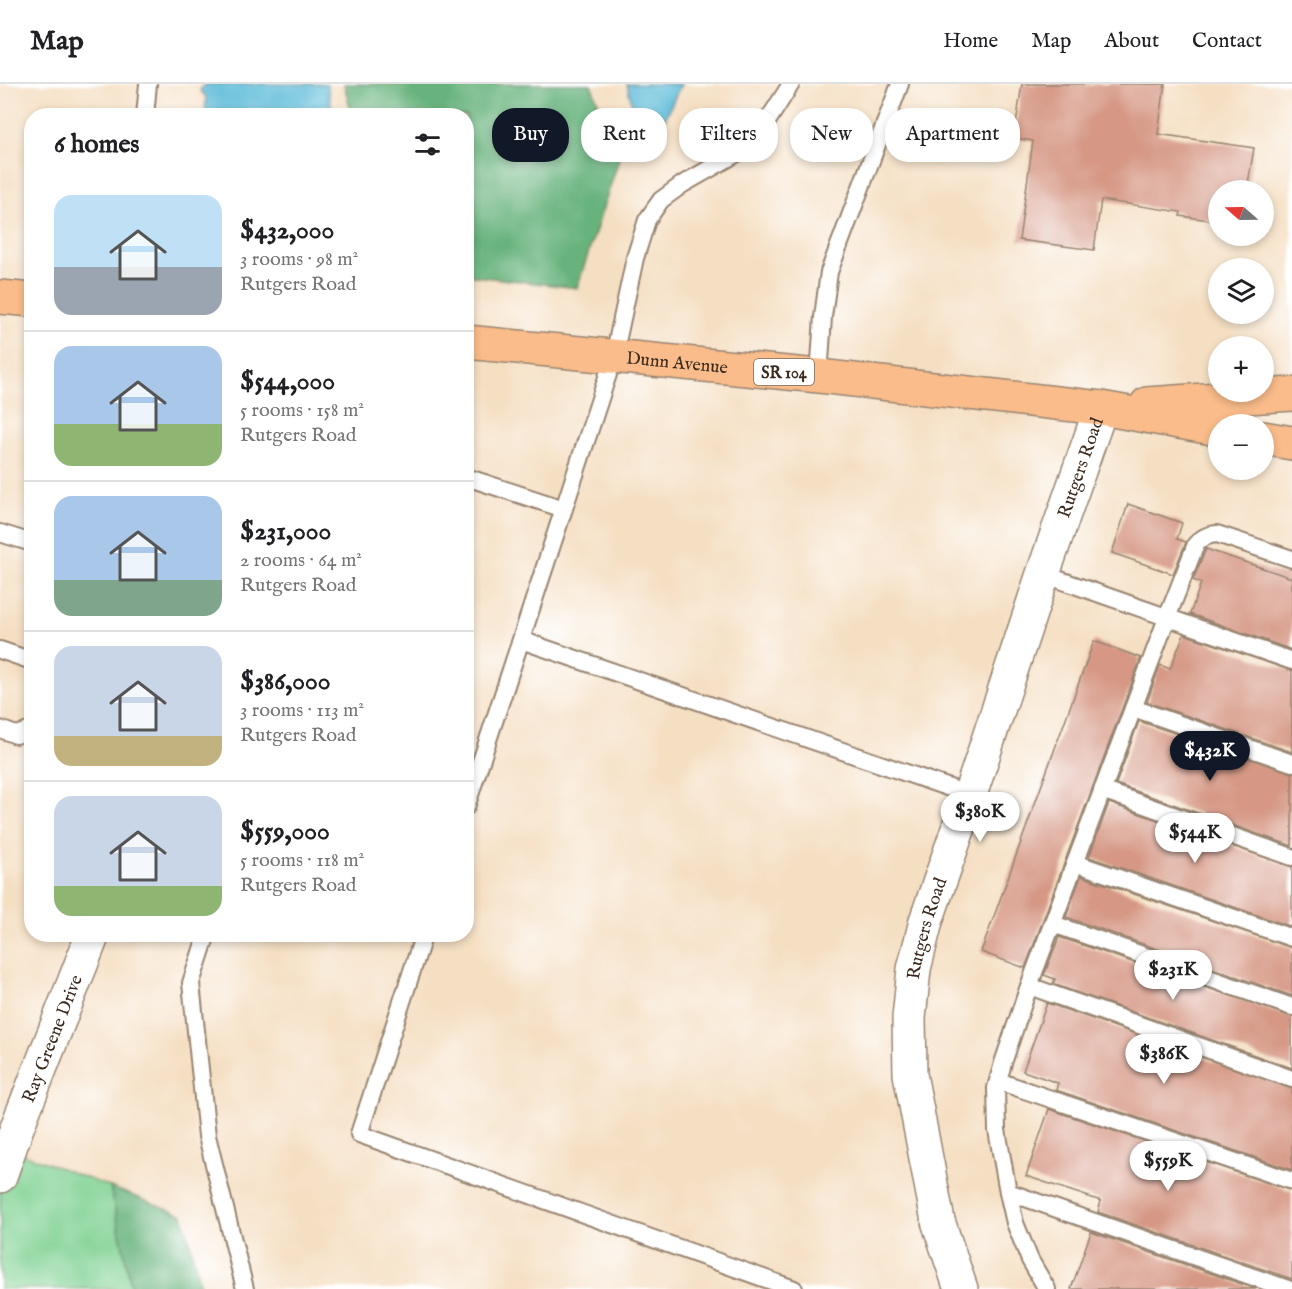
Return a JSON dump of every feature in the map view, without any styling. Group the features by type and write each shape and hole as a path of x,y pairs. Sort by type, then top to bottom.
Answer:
{"main road":[{"path":"0,297 24,299"},
{"name":"Dunn Avenue","path":"474,343 819,376 1101,408 1208,427"},
{"name":"Dunn Avenue","path":"1101,408 1292,394"},
{"path":"1274,440 1292,443"}],"street":[{"name":"Rutgers Road","path":"962,1289 938,1221 910,1074 909,1018 914,969 926,921 1101,408"},
{"name":"Ray Greene Drive","path":"0,1176 90,942"}],"lane":[{"path":"146,108 148,84"},
{"path":"474,783 614,356 635,258 647,220 661,200 683,184 739,152 765,125 791,84"},
{"path":"819,376 829,272 900,84"},
{"path":"474,480 564,509"},
{"path":"0,533 24,540"},
{"path":"1047,1289 1030,1260 1015,1223 1008,1192 997,1130 996,1088 1003,1063 1029,986 1196,544 1208,534 1217,534 1292,559"},
{"path":"1043,574 1292,661"},
{"path":"521,640 970,795"},
{"path":"0,650 24,658"},
{"path":"1133,708 1292,763"},
{"path":"0,729 16,735 24,732"},
{"path":"1102,790 1292,857"},
{"path":"1075,863 1292,938"},
{"path":"1053,924 1292,1007"},
{"path":"204,942 191,983 207,1136 245,1289"},
{"path":"421,942 359,1134 794,1289"},
{"path":"1029,986 1292,1079"},
{"path":"998,1081 1292,1180"},
{"path":"1008,1192 1288,1289"}],"green space":[{"path":"344,84 591,84 600,108 581,108 581,162 618,162 577,288 474,276 474,108 350,108"},
{"path":"0,1145 110,1187 132,1289 0,1289"},
{"path":"110,1187 183,1215 201,1289 132,1289"}],"water":[{"path":"206,84 327,84 332,108 205,108 206,97 200,90"},
{"path":"627,84 681,84 667,115 667,108 633,108"}],"building":[{"path":"1022,84 1165,84 1158,134 1254,148 1249,180 1208,180 1208,220 1180,216 1181,212 1101,200 1094,250 1019,240 1033,141 1020,139 1018,108"},
{"path":"1128,504 1182,523 1177,539 1186,542 1173,574 1112,553"},
{"path":"1206,549 1292,578 1292,650 1190,614 1201,583 1193,580"},
{"path":"1184,634 1292,671 1292,752 1147,702 1160,665 1170,669"},
{"path":"1094,641 1141,658 1025,968 981,952"},
{"path":"1139,721 1292,773 1292,846 1116,784"},
{"path":"1109,803 1292,867 1292,927 1089,857"},
{"path":"1081,876 1292,948 1292,996 1066,917"},
{"path":"1059,937 1292,1017 1292,1068 1053,984 1055,979 1044,975"},
{"path":"1047,1003 1292,1089 1292,1170 1056,1090 1058,1083 1023,1071"},
{"path":"1049,1109 1292,1191 1292,1279 1098,1212 1101,1201 1026,1176"},
{"path":"1091,1232 1256,1289 1071,1289"}]}
